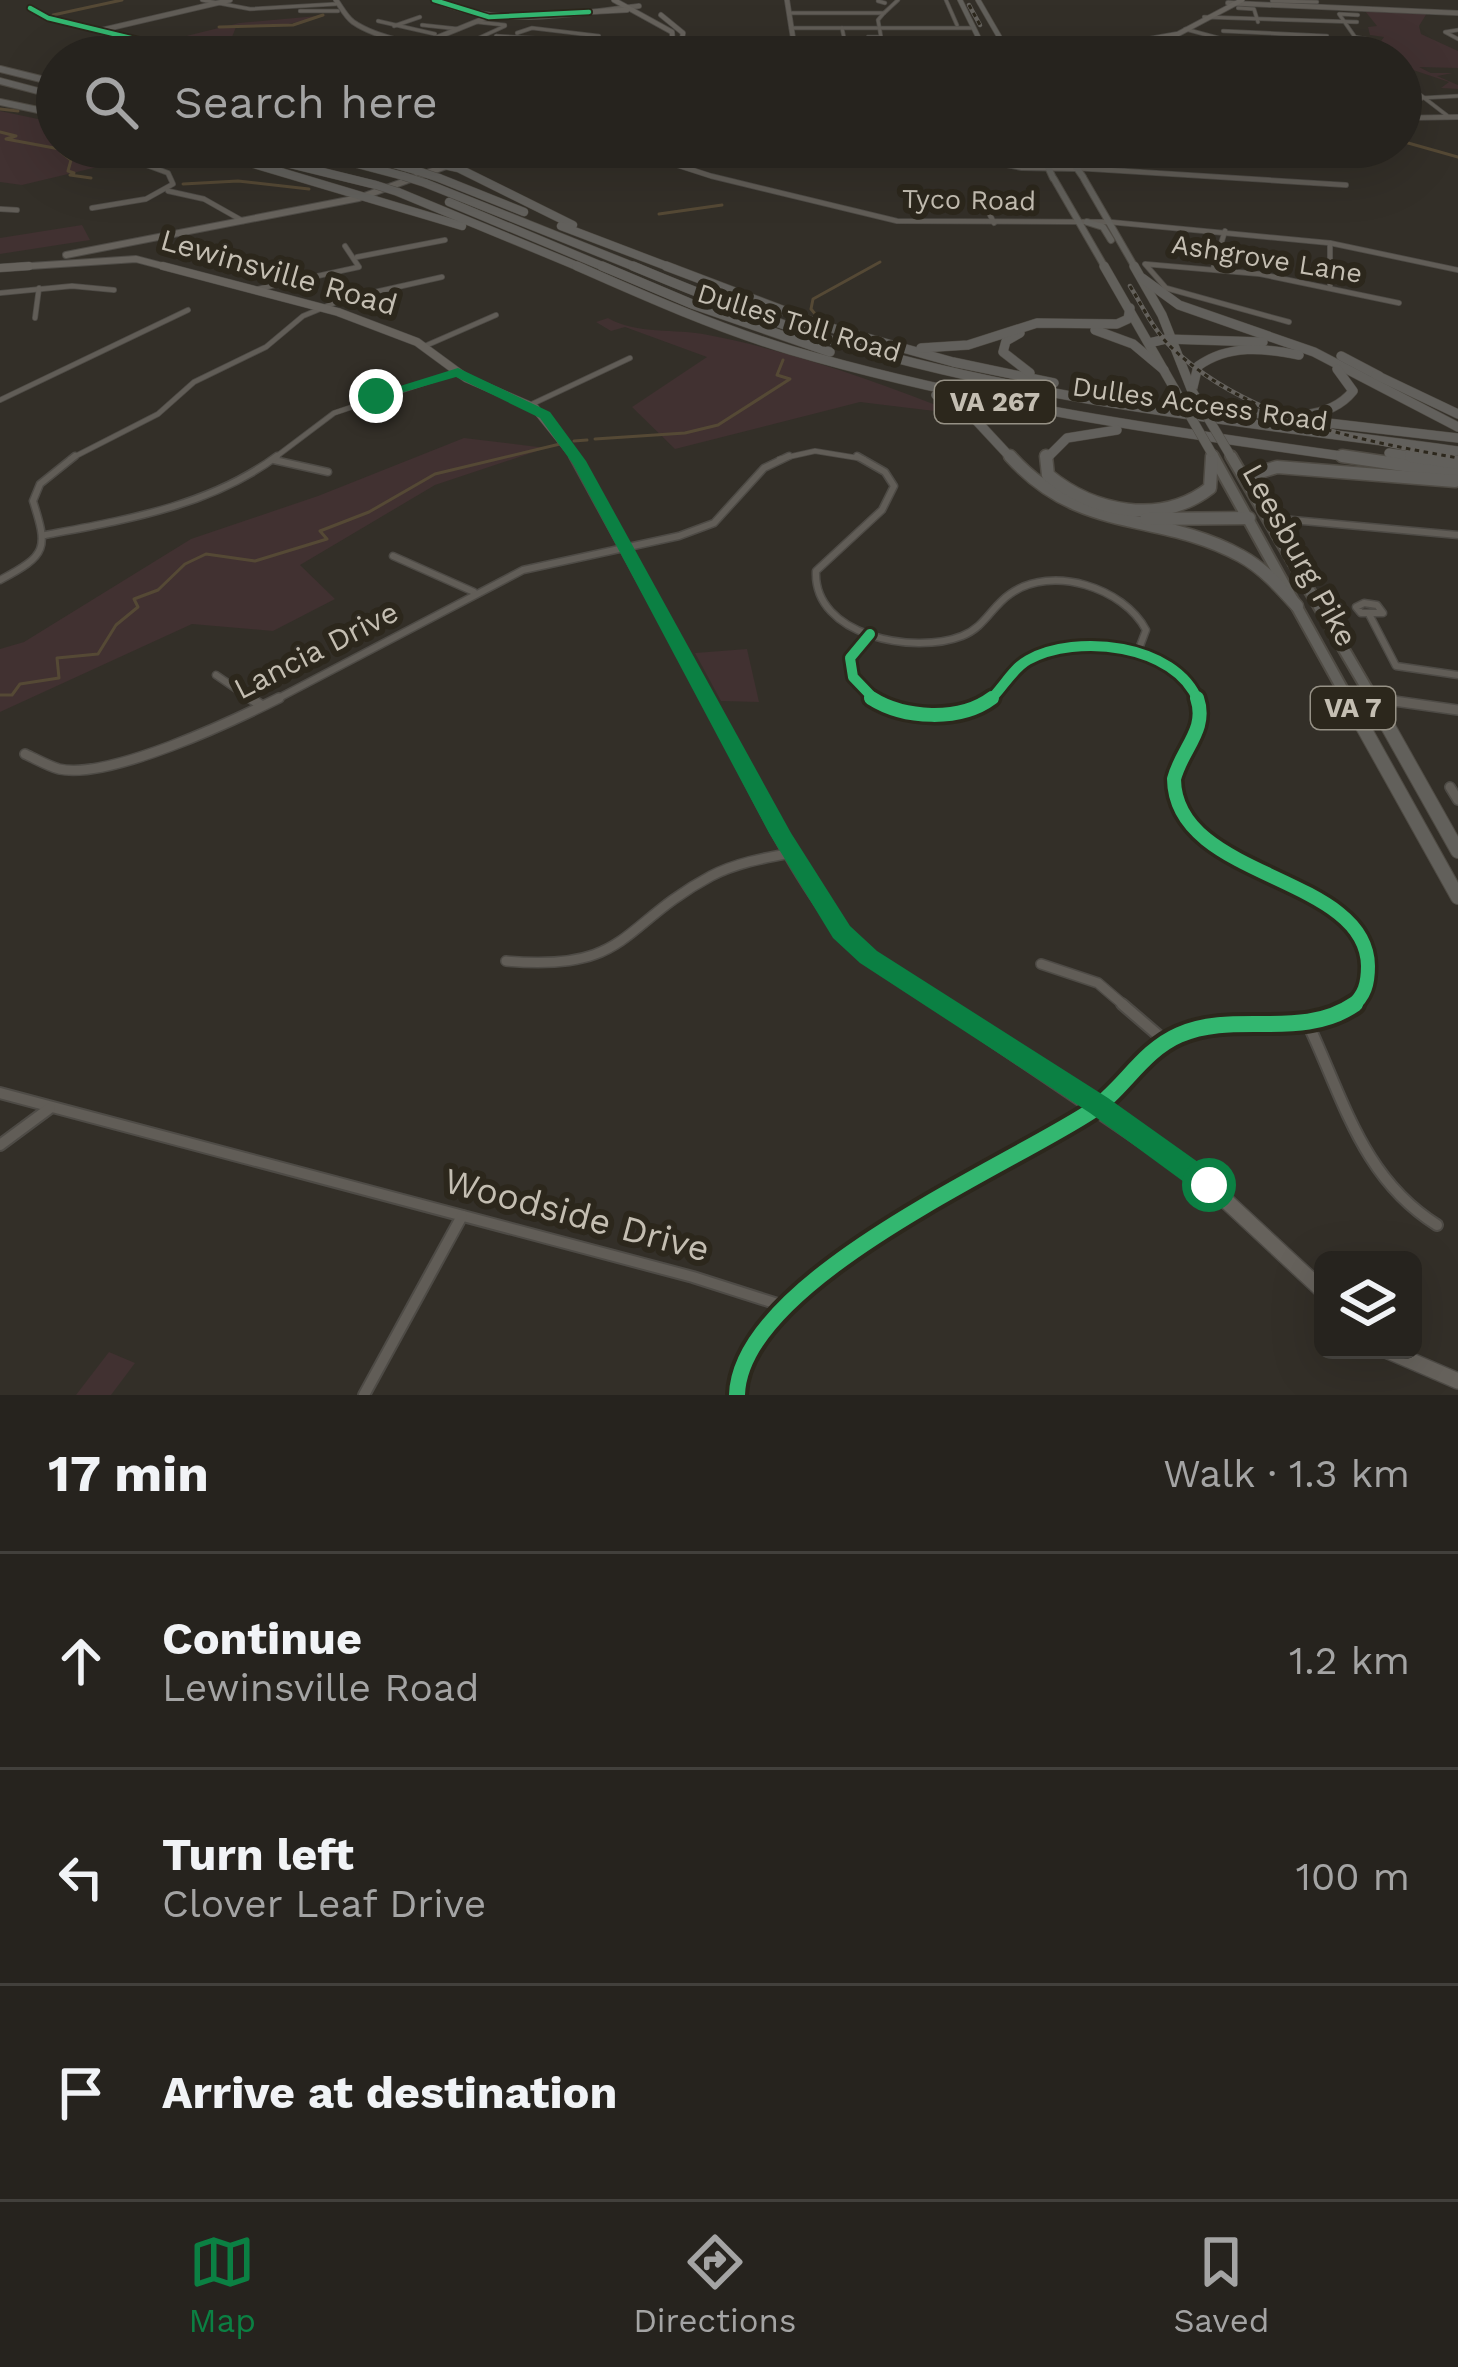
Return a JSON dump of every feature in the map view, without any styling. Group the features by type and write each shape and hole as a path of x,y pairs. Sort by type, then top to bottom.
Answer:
{"highway":[{"path":"960,0 976,36"},
{"path":"978,0 999,36"},
{"path":"0,69 36,77"},
{"path":"0,85 36,98"},
{"path":"0,101 36,104"},
{"path":"264,168 470,229 616,296 744,335"},
{"path":"306,168 404,190 744,335"},
{"name":"Dulles Access Road","path":"338,168 388,181 692,304 890,368 1077,408 1458,463"},
{"name":"Dulles Access Road","path":"372,168 424,183 778,323 959,373 1123,404 1458,451"},
{"name":"Dulles Toll Road","path":"407,168 788,314 953,362"},
{"path":"460,168 540,211 698,272 788,314"},
{"path":"468,168 469,173"},
{"name":"Leesburg Pike","path":"1049,168 1458,897"},
{"name":"Leesburg Pike","path":"1076,168 1159,310 1192,391 1270,518 1458,851"},
{"path":"440,178 644,270"},
{"path":"1082,222 1104,228 1159,310"},
{"name":"Dulles Toll Road","path":"564,227 777,315 879,346 1080,388 1458,438"},
{"path":"1142,278 1160,295 1199,313 1329,355 1458,414"},
{"path":"848,334 917,348 954,348 1037,323 1117,324 1129,318 1130,308"},
{"path":"1080,388 1018,368 1006,357 1004,346 1016,334 1033,329 1091,329 1133,344 1163,370"},
{"name":"Dulles Toll Road","path":"744,335 802,354 1007,404 1458,477"},
{"path":"1149,343 1256,340 1329,355 1458,427"},
{"path":"1192,391 1203,360 1247,349 1320,361 1344,375 1352,388 1346,402 1326,410 1227,410"},
{"path":"802,354 956,404 990,429 1043,490 1064,502 1239,551 1267,570 1297,606"},
{"path":"1191,434 1121,430 1077,435 1048,450 1045,468 1056,484 1084,499 1154,509 1204,496 1213,483 1212,454"},
{"path":"1252,488 1254,475 1277,467 1458,477"},
{"path":"1106,515 1154,520 1270,518"}],"main road":[{"path":"36,0 30,8 39,16 127,36"},
{"path":"598,9 615,0 629,4 669,20 678,36"},
{"path":"1160,36 1187,29 1235,3"},
{"path":"629,4 672,36"},
{"path":"589,12 629,10 650,16"},
{"path":"0,266 312,208 438,168"},
{"path":"110,258 99,253 118,246"},
{"name":"Lewinsville Road","path":"0,266 110,258 145,261 321,307 425,346 458,372 530,405 563,436 791,853 824,908 854,945 1099,1106 1224,1197 1314,1283"},
{"path":"1402,1359 1458,1381"}],"street":[{"path":"192,0 336,5 363,28 397,36"},
{"path":"202,0 215,3"},
{"path":"434,0 493,15 589,12 629,4"},
{"path":"442,0 493,15 629,4"},
{"path":"787,0 792,36"},
{"path":"881,36 878,20 898,0"},
{"path":"946,0 957,26"},
{"path":"1329,0 1354,36"},
{"path":"878,1 885,2"},
{"path":"1272,1 1316,1 1323,8"},
{"path":"102,30 215,3"},
{"path":"1207,17 1357,19 1323,8 1235,3"},
{"path":"1235,3 1254,9 1264,34"},
{"path":"301,11 336,5"},
{"path":"1290,10 1303,35"},
{"path":"1337,11 1458,13"},
{"path":"789,13 884,13"},
{"path":"444,36 493,15"},
{"path":"393,26 420,17"},
{"path":"407,30 442,17"},
{"path":"1221,20 1223,32"},
{"path":"378,21 435,34"},
{"path":"477,22 505,26 484,36"},
{"path":"424,25 460,29"},
{"path":"512,35 532,28 599,36"},
{"path":"791,28 972,28"},
{"path":"842,28 844,36"},
{"path":"1187,29 1216,36"},
{"path":"1458,29 1445,32 1458,38"},
{"path":"1210,34 1327,36"},
{"path":"496,36 517,36"},
{"path":"1422,98 1458,96"},
{"path":"1422,99 1449,117"},
{"path":"1422,118 1458,117"},
{"path":"152,168 173,177 166,191"},
{"name":"Tyco Road","path":"686,168 885,219 1110,222"},
{"path":"1076,168 1346,185"},
{"path":"92,208 166,191 200,196 243,221"},
{"path":"984,203 994,223"},
{"path":"0,209 17,210"},
{"path":"1110,222 1330,242 1458,270"},
{"path":"1214,268 1225,231"},
{"path":"355,257 445,240"},
{"path":"1330,242 1330,288"},
{"path":"252,290 361,266 346,246"},
{"name":"Ashgrove Lane","path":"1288,322 1166,288 1145,264 1214,268 1399,302"},
{"path":"0,580 36,554 45,535 33,501 53,470 158,415 194,382 257,352 296,320 321,307 442,277"},
{"path":"0,293 90,285 114,290"},
{"path":"35,318 39,288"},
{"path":"0,400 188,310"},
{"path":"425,346 496,315"},
{"path":"530,405 630,358"},
{"path":"45,535 176,507 232,484 347,407 458,372"},
{"name":"Lancia Drive","path":"25,754 34,763 57,767 135,760 191,741 474,592 553,560 689,533 723,519 738,506 759,472 780,459 820,452 862,458 885,470 894,491 889,501 826,556 815,584 833,614 871,634"},
{"path":"272,460 328,472"},
{"path":"1270,518 1458,535"},
{"path":"393,556 474,592"},
{"path":"737,1395 739,1368 817,1275 861,1240 1099,1106 1165,1041 1218,1026 1308,1024 1337,1016 1358,1001 1370,969 1363,942 1326,904 1225,854 1190,823 1178,801 1174,779 1180,759 1202,724 1202,706 1185,680 1137,654 1093,647 1041,654 1014,670 990,701 969,710 933,714 890,706 855,682 850,658 871,634 908,642 947,640 978,628 1002,598 1017,590 1074,584 1109,593 1135,610 1146,630 1137,654"},
{"path":"1370,616 1396,666 1458,675"},
{"path":"216,675 261,705"},
{"path":"1372,698 1458,710"},
{"path":"1450,787 1458,800"},
{"path":"506,962 562,965 609,953 718,873 791,853"},
{"path":"1041,964 1098,983 1165,1041"},
{"path":"1308,1024 1366,1159 1394,1196 1438,1225"},
{"name":"Woodside Drive","path":"0,1093 693,1276 787,1307"},
{"path":"0,1145 51,1107"},
{"path":"364,1395 462,1216"}],"shaded area":[{"path":"1365,11 1427,13 1419,26 1421,34 1458,51 1458,68 1422,67 1422,36 1370,35 1368,27 1377,26"},
{"path":"328,15 284,25 236,27 232,36 186,36 239,23"},
{"path":"1422,68 1453,73 1437,76 1458,85 1458,89 1441,88 1449,82 1422,73"},
{"path":"0,111 36,119 36,168 93,168 22,185 0,182"},
{"path":"82,225 90,240 0,254 0,238"},
{"path":"608,318 631,327 695,333 771,350 959,414 860,402 675,449 632,407 707,357 625,327 611,331 596,322"},
{"path":"464,438 546,448 435,485 300,565 335,599 273,631 192,624 0,712 0,649 24,642 191,539 318,496"},
{"path":"747,649 759,702 721,701 695,653"},
{"path":"109,1352 135,1363 111,1395 76,1395"}],"waterway":[{"path":"53,15 122,0"},
{"path":"219,27 293,25 323,15"},
{"path":"0,109 18,111"},
{"path":"0,132 16,136 6,139 36,145"},
{"path":"1422,147 1458,157"},
{"path":"69,168 74,173 70,175 91,178"},
{"path":"183,184 238,181 309,189"},
{"path":"659,214 722,205"},
{"path":"816,315 811,309 813,299 880,262"},
{"path":"595,439 685,433 718,425 790,379 777,375 783,360"},
{"path":"574,441 587,440"},
{"path":"0,695 12,695 20,684 59,678 57,658 98,654 116,625 138,607 134,599 158,590 185,564 206,554 255,561 327,539 320,531 369,512 435,474 560,444"}],"railway":[{"path":"969,5 980,25"},
{"path":"1130,286 1172,348 1235,393 1306,423 1458,458"}],"cycle path":[{"path":"434,0 489,17 589,12"},
{"path":"30,8 48,18 122,36"},
{"path":"737,1395 741,1368 754,1347 803,1292 842,1259 923,1206 1096,1108 1171,1038 1206,1028 1315,1022 1357,1003 1368,983 1368,950 1351,924 1215,845 1188,821 1174,779 1203,715 1195,692 1179,674 1158,661 1105,647 1052,651 1023,663 978,707 920,714 879,703 853,677 850,658 870,634"}],"route":[{"path":"376,396 458,372 545,415 580,464 780,833 842,932 869,957 1099,1106 1209,1185"}]}
